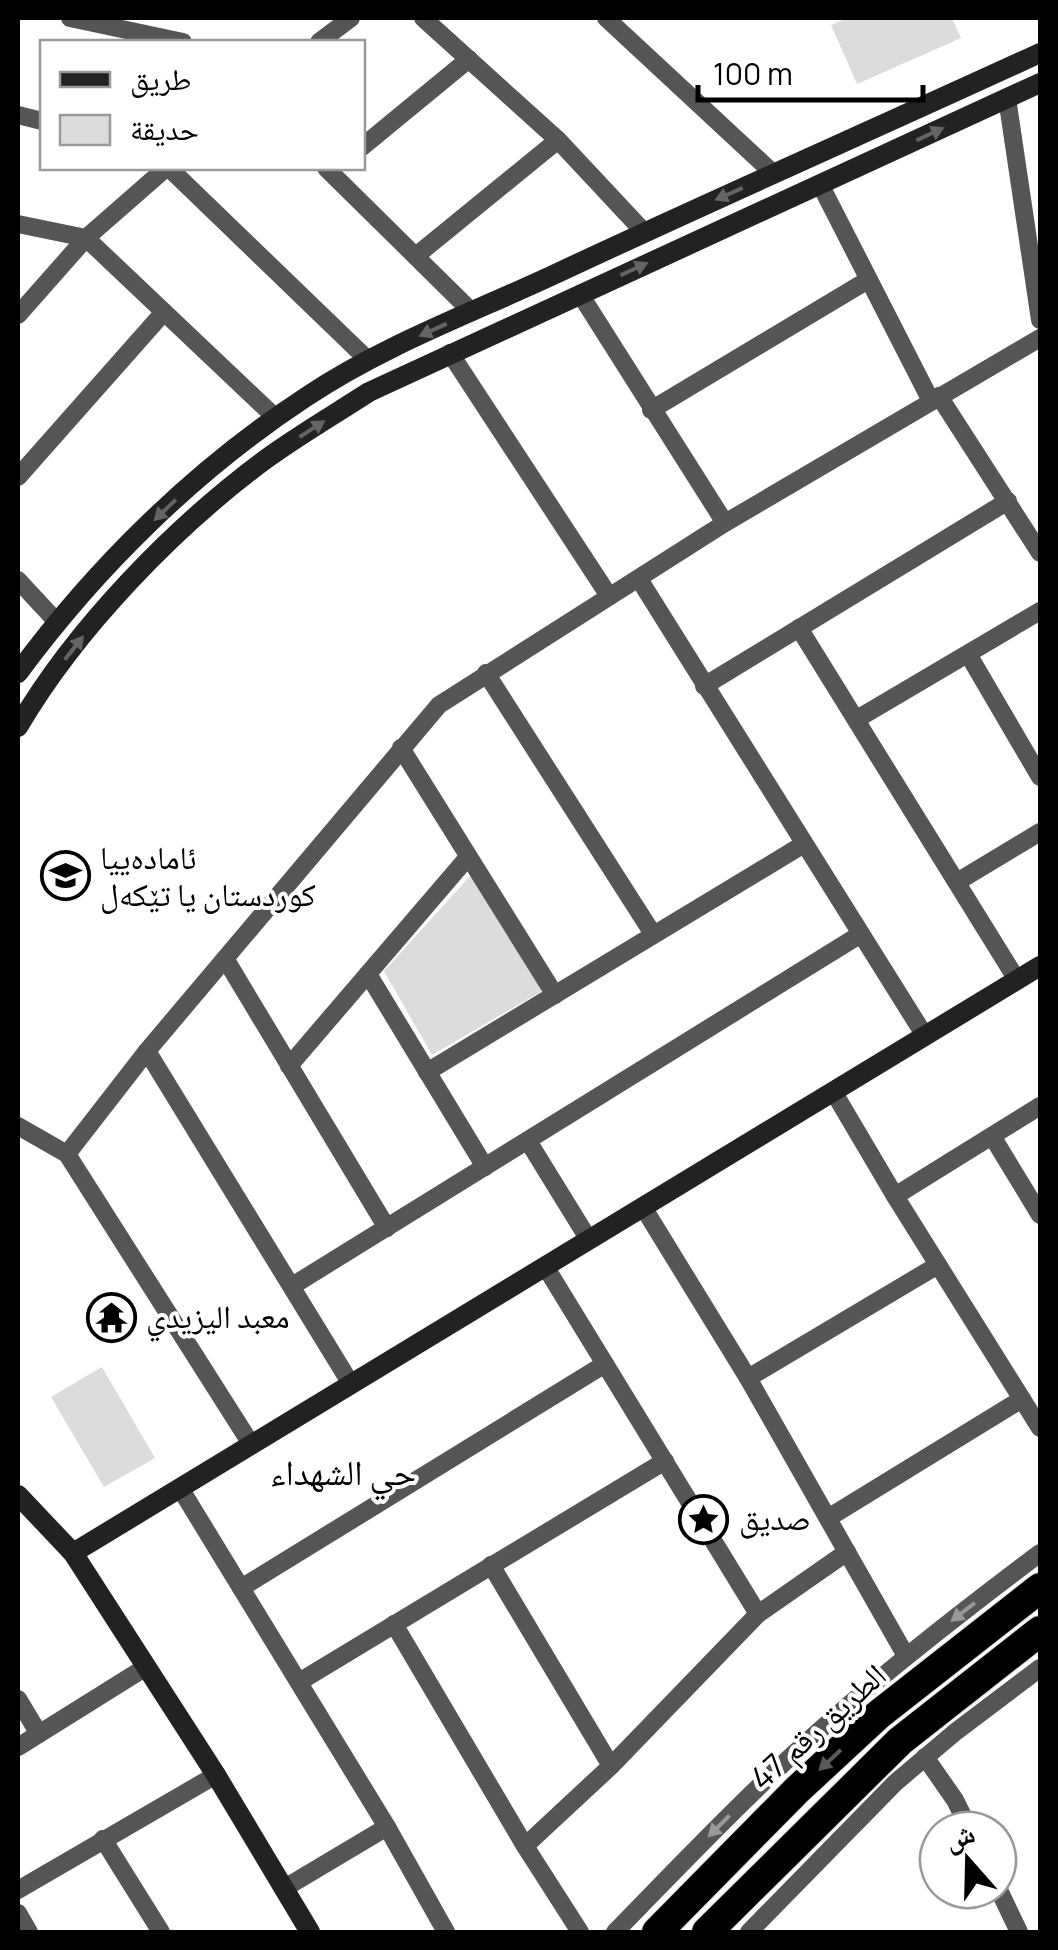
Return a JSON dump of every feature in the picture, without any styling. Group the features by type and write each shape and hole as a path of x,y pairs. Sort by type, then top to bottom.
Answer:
{"highway":[{"name":"الطريق رقم 47","path":"657,1932 797,1790 1019,1592"},
{"name":"الطريق رقم 47","path":"707,1932 1040,1631"},
{"path":"878,1715 912,1749"}],"street":[{"path":"70,18 174,40"},
{"path":"323,40 351,18"},
{"path":"423,18 558,140 644,232"},
{"path":"606,18 774,174"},
{"path":"18,673 56,621 180,494 276,418 368,360 1040,53"},
{"path":"365,145 469,59"},
{"path":"20,716 78,641 201,512 267,459 369,392 1040,83"},
{"path":"1008,98 1040,320"},
{"path":"417,256 558,140"},
{"path":"18,316 86,238 165,170"},
{"path":"169,170 368,360"},
{"path":"333,170 472,312"},
{"path":"820,184 935,399 1040,553"},
{"path":"18,224 86,238 276,418"},
{"path":"651,410 868,280"},
{"path":"580,294 725,523"},
{"path":"18,477 164,312"},
{"path":"67,1154 148,1051 439,704 725,523 1040,338"},
{"path":"450,353 608,596"},
{"path":"704,686 1008,501"},
{"path":"639,578 925,1036"},
{"path":"18,580 56,621"},
{"path":"857,720 1040,611"},
{"path":"799,628 1018,980"},
{"path":"968,654 1040,777"},
{"path":"486,673 654,934"},
{"path":"401,748 555,995"},
{"path":"957,882 1040,832"},
{"path":"427,1072 804,844"},
{"path":"289,1066 468,857"},
{"path":"292,1286 861,934"},
{"path":"226,960 387,1228"},
{"path":"73,1553 1040,966"},
{"path":"368,974 486,1167"},
{"path":"148,1051 351,1384"},
{"path":"833,1091 1040,1428"},
{"path":"895,1196 1040,1106"},
{"path":"18,1126 67,1154 251,1444"},
{"path":"992,1136 1040,1215"},
{"path":"528,1140 589,1240"},
{"path":"643,1206 748,1378 906,1656"},
{"path":"545,1266 758,1614"},
{"path":"748,1378 938,1266"},
{"path":"241,1588 606,1364"},
{"path":"828,1518 1022,1399"},
{"path":"299,1682 666,1461"},
{"path":"180,1488 387,1826 446,1932"},
{"path":"18,1494 73,1553 216,1775 310,1932"},
{"path":"525,1846 611,1766 758,1614 847,1552"},
{"path":"614,1932 770,1776 906,1656 1019,1592 1040,1553"},
{"path":"492,1566 611,1766"},
{"path":"394,1624 580,1932"},
{"path":"18,1747 146,1666"},
{"path":"749,1932 868,1808 912,1749 1040,1668"},
{"path":"18,1699 39,1734"},
{"path":"912,1749 960,1810"},
{"path":"18,1890 216,1775"},
{"path":"283,1889 387,1826"},
{"path":"103,1839 160,1932"},
{"path":"18,1913 29,1932"}],"green space":[{"path":"848,18 952,18 961,38 857,84 831,25"},
{"path":"472,874 542,991 432,1055 384,971"},
{"path":"102,1367 155,1458 104,1487 51,1397"}],"place":[{"name":"ئامادەییا کوردستان یا تێکەل","path":"65,876"},
{"name":"معبد اليزيدي","path":"111,1317"},
{"name":"صديق","path":"704,1519"}],"district":[{"name":"حي الشهداء","path":"343,1473"}]}
